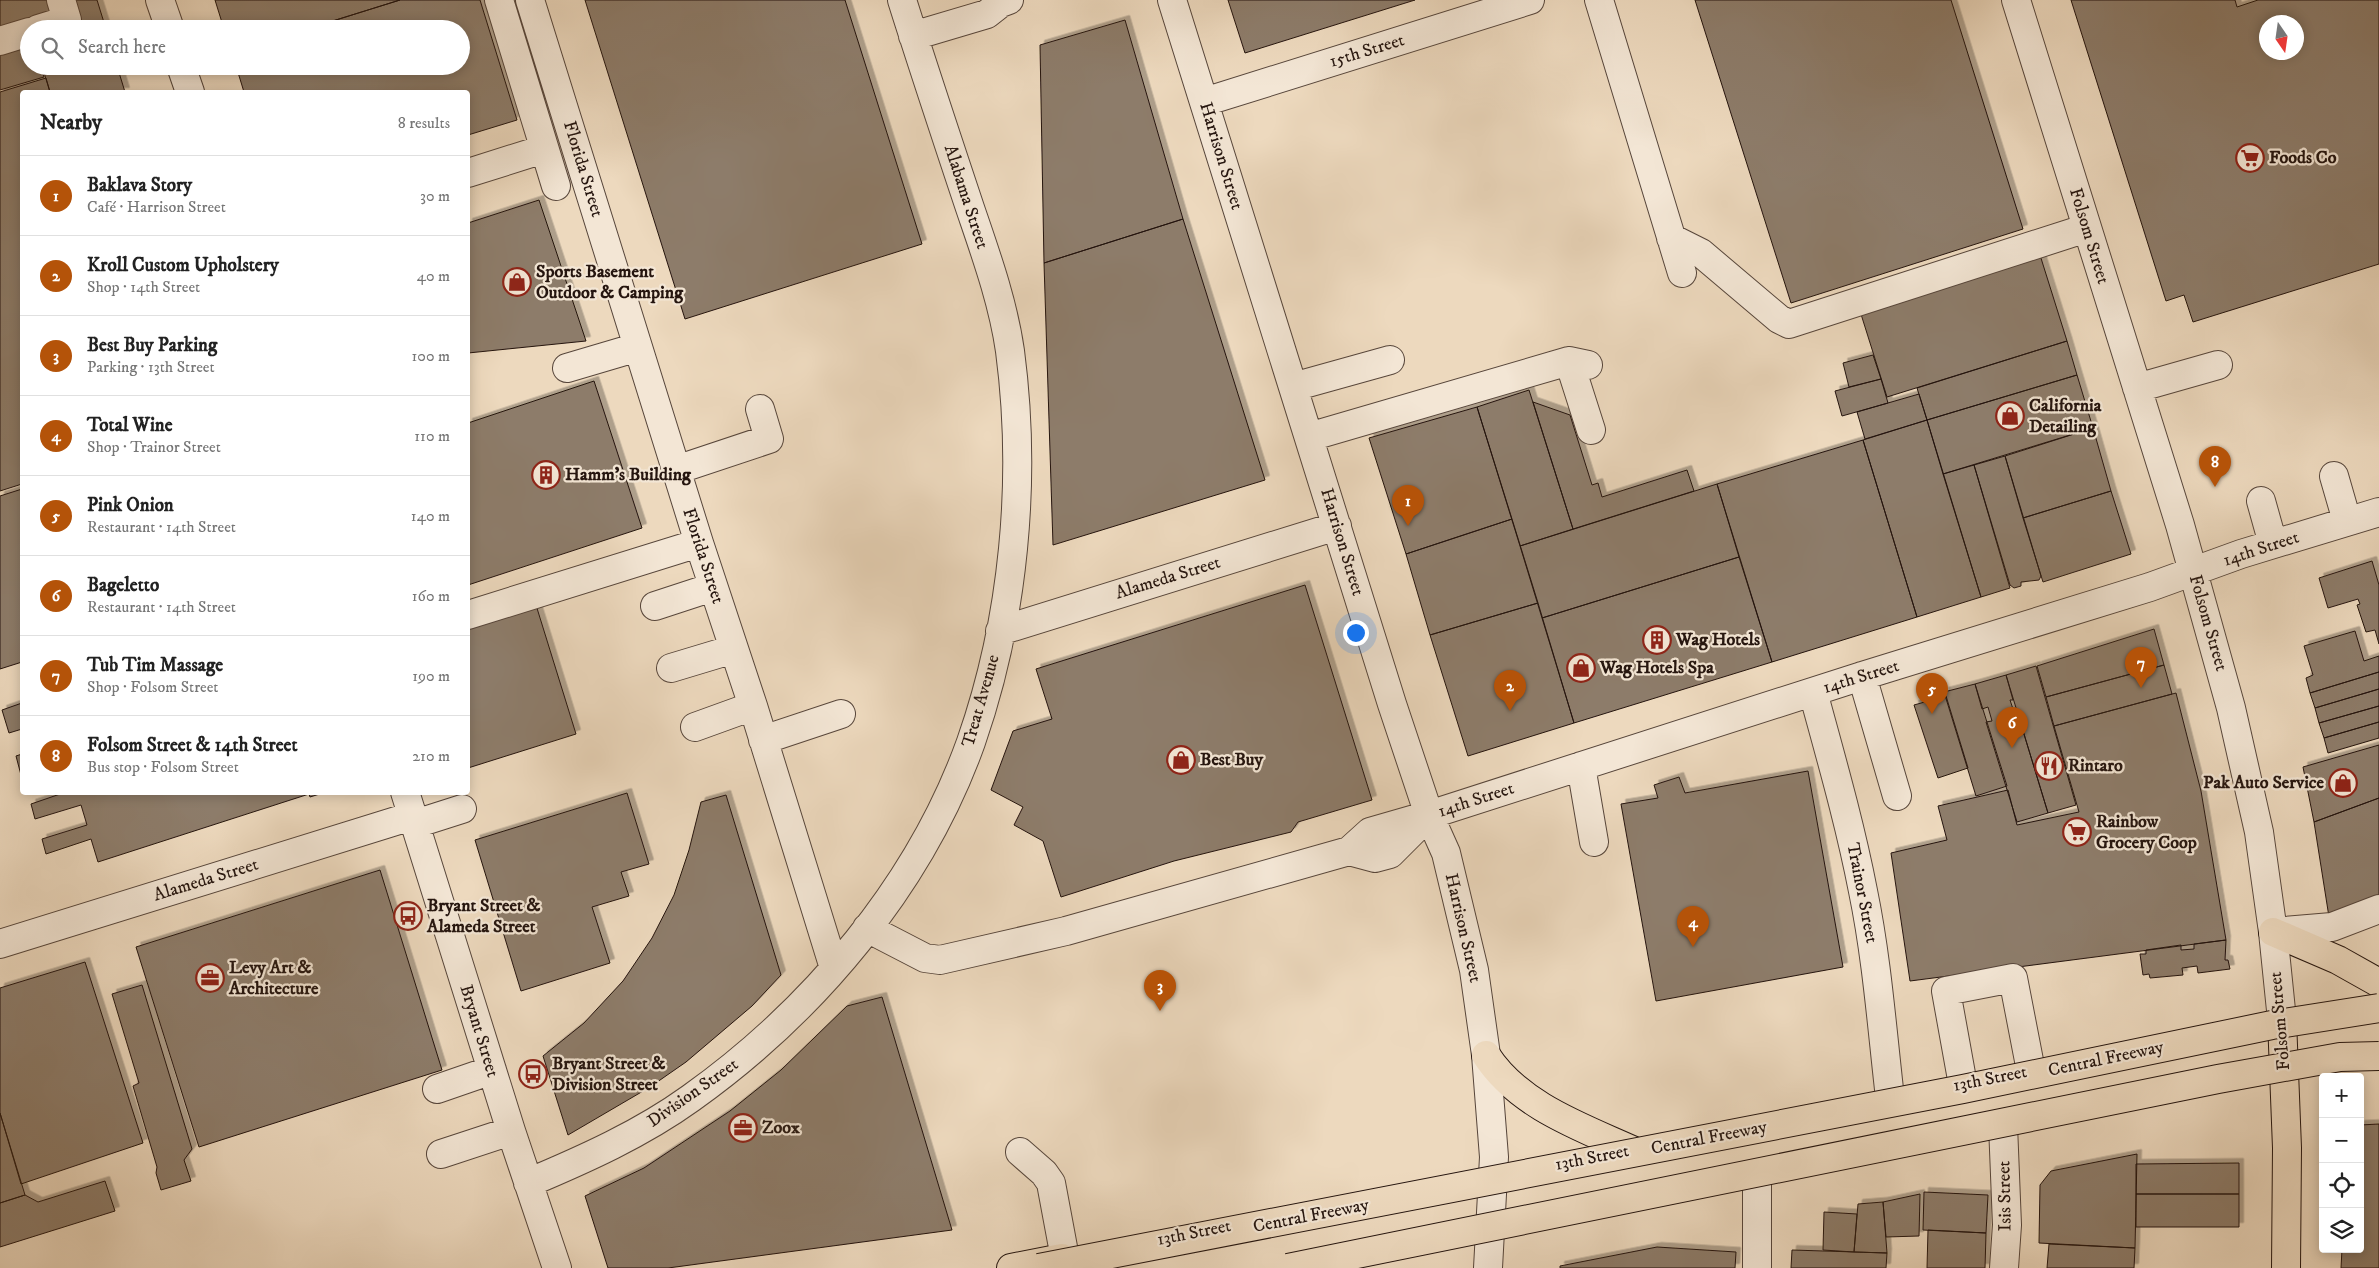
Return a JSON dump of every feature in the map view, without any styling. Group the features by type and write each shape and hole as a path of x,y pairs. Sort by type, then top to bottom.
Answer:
{"main road":[{"path":"2273,932 2338,960 2379,983"},
{"name":"13th Street","path":"1012,1268 1632,1150 2282,1020 2379,1007"},
{"name":"Central Freeway","path":"1039,1268 1963,1089 2272,1025 2379,1007"},
{"name":"Folsom Street","path":"2282,1020 2287,1148 2286,1268"},
{"path":"1271,1268 1757,1174 2284,1068 2379,1054"},
{"path":"1288,1268 2208,1080 2340,1056 2379,1054"},
{"path":"1486,1056 1498,1072 1528,1098 1567,1120 1632,1150"},
{"path":"1329,1256 1360,1268"}],"street":[{"path":"61,0 67,20"},
{"path":"160,0 167,20"},
{"name":"Florida Street","path":"499,0 556,186"},
{"name":"Florida Street","path":"530,0 698,543 764,740 834,968"},
{"name":"Alabama Street","path":"902,0 1002,308 1015,397"},
{"name":"Harrison Street","path":"1172,0 1429,815 1446,853 1468,939 1479,999 1492,1112 1494,1176 1488,1268"},
{"name":"15th Street","path":"1204,102 1530,0"},
{"path":"1599,0 1682,273"},
{"name":"Folsom Street","path":"2016,0 2194,571 2232,708 2259,832 2273,932 2282,1020"},
{"path":"913,36 987,14 1004,1"},
{"path":"0,41 20,35"},
{"path":"185,75 189,90"},
{"path":"470,172 544,149"},
{"path":"1671,238 1701,252 1779,319 1789,324 2087,228"},
{"path":"567,368 638,347"},
{"path":"1293,387 1390,360"},
{"path":"1309,438 1578,363 1591,430"},
{"path":"2137,388 2218,365"},
{"name":"Treat Avenue","path":"834,968 867,928 917,854 946,799 970,743 987,688 1000,631 1014,536 1016,489 1015,397"},
{"path":"676,470 769,439 760,409"},
{"path":"2334,476 2347,522"},
{"path":"2261,501 2273,544"},
{"name":"14th Street","path":"867,928 925,958 940,960 1066,931 1349,851 1370,832 2150,587 2273,544 2379,512"},
{"name":"Alameda Street","path":"1000,631 1337,526"},
{"path":"470,614 698,543"},
{"path":"655,606 713,587"},
{"path":"670,668 734,649"},
{"path":"1862,676 1897,796"},
{"name":"Trainor Street","path":"1813,692 1842,798 1863,892 1872,944 1890,1098"},
{"path":"695,727 753,706"},
{"path":"764,740 841,714"},
{"path":"1581,766 1594,842"},
{"name":"Alameda Street","path":"0,944 411,811 462,809"},
{"name":"Bryant Street","path":"411,811 511,1131 557,1268"},
{"path":"2273,932 2332,927 2379,909"},
{"name":"Division Street","path":"528,1183 579,1162 631,1136 689,1100 779,1026 834,968"},
{"path":"1962,1085 1946,991 2013,978 2031,1071"},
{"path":"437,1089 492,1070"},
{"name":"Isis Street","path":"2003,1125 2007,1225 2004,1268"},
{"path":"441,1154 511,1131"},
{"path":"1020,1152 1044,1173 1051,1183 1065,1258"},
{"path":"1757,1174 1757,1268"}],"building":[{"path":"0,0 97,0 103,20 20,20 20,75 43,75 44,77 0,90"},
{"path":"215,0 400,0 336,20 221,20"},
{"path":"400,0 480,0 517,120 470,134 470,90 243,90 239,75 470,75 470,20 336,20"},
{"path":"585,0 845,0 922,244 685,319"},
{"path":"1228,0 1415,0 1245,53"},
{"path":"1695,0 1951,0 2023,229 1791,303"},
{"name":"Foods Co","path":"2071,0 2235,0 2237,7 2258,0 2379,0 2379,264 2193,322 2184,295 2166,301"},
{"path":"1125,20 1183,219 1044,263 1040,45"},
{"path":"45,75 120,75 124,90 49,90"},
{"path":"46,78 49,90 20,90 20,485 0,491 0,92"},
{"name":"Sports Basement Outdoor & Camping","path":"539,200 586,341 470,353 470,222"},
{"path":"1183,219 1265,480 1053,545 1044,263"},
{"path":"2040,255 2067,341 1887,397 1860,311"},
{"path":"2067,341 2077,375 1927,420 1917,388"},
{"path":"1873,355 1881,379 1849,387 1843,363"},
{"path":"2077,375 2093,428 1943,474 1927,420"},
{"path":"1881,379 1888,403 1842,416 1835,391"},
{"name":"Hamm's Building","path":"594,381 642,528 470,584 470,422"},
{"path":"1529,390 1573,529 1520,546 1477,407"},
{"path":"1919,394 1927,420 1865,439 1857,412"},
{"path":"1533,402 1570,415 1592,485 1598,483 1602,497 1687,470 1694,491 1573,529"},
{"path":"1477,407 1512,519 1406,554 1369,438"},
{"path":"1927,420 1981,597 1917,617 1863,440"},
{"path":"2093,428 2111,491 2023,518 2005,456"},
{"path":"1863,440 1917,617 1772,662 1717,484"},
{"path":"2005,456 2041,576 2039,580 2021,582 2021,586 2014,588 2010,585 1974,465"},
{"path":"1974,465 2010,588 1981,597 1943,474"},
{"path":"1717,484 1739,557 1542,618 1520,546"},
{"path":"20,490 20,663 0,669 0,496"},
{"path":"2111,491 2131,554 2043,582 2023,518"},
{"path":"1512,519 1538,603 1430,635 1406,554"},
{"name":"Wag Hotels","path":"1739,557 1772,662 1574,723 1542,618"},
{"path":"2372,561 2379,585 2379,644 2375,630 2366,632 2357,605 2360,604 2358,599 2328,608 2319,578"},
{"name":"Best Buy","path":"1305,585 1372,800 1298,822 1291,832 1174,861 1061,897 1043,841 1014,825 1023,807 991,790 1013,731 1052,719 1036,669"},
{"path":"1538,603 1574,723 1468,756 1430,635"},
{"path":"536,605 576,734 470,767 470,625"},
{"path":"2154,629 2164,665 2046,697 2037,666"},
{"path":"2355,631 2364,661 2379,656 2379,672 2310,693 2306,678 2313,675 2304,646"},
{"path":"2164,665 2172,694 2054,726 2046,697"},
{"name":"Rintaro","path":"2036,666 2076,805 2048,813 2006,675"},
{"path":"2379,672 2379,689 2315,708 2310,693"},
{"path":"2006,675 2013,700 2010,700 2014,712 2017,711 2048,813 2017,822 1986,722 1992,721 1988,707 1982,709 1975,684"},
{"path":"1975,684 2007,786 1976,796 1944,692"},
{"path":"2379,689 2379,706 2319,723 2315,708"},
{"name":"Rainbow Grocery Coop","path":"2176,693 2201,791 2226,940 1910,981 1891,853 1947,840 1938,806 2008,790 2017,825 2079,812 2054,726"},
{"path":"1946,696 1968,768 1938,778 1914,705"},
{"path":"20,704 20,730 9,733 2,710"},
{"path":"2379,706 2379,722 2324,738 2319,723"},
{"path":"2379,722 2379,738 2328,753 2324,738"},
{"name":"Pak Auto Service","path":"2379,745 2379,798 2314,822 2303,767"},
{"path":"20,755 20,771 16,756"},
{"path":"1808,771 1843,967 1656,1001 1621,804 1658,798 1654,785 1679,777 1685,793"},
{"path":"627,793 649,864 621,872 629,896 592,907 610,963 521,991 475,840"},
{"path":"57,795 306,795 98,862 91,839 46,854 42,839 87,825 81,805 35,819 31,804"},
{"path":"726,795 781,975 752,1006 686,1062 650,1087 568,1135 543,1056 584,1023 623,981 652,938 674,895 689,850 701,802"},
{"path":"2379,798 2379,898 2329,917 2314,822"},
{"path":"380,870 442,1070 199,1147 136,947"},
{"path":"2226,940 2225,960 2228,960 2230,969 2198,973 2197,966 2182,968 2183,975 2150,978 2149,974 2143,975 2140,954 2146,954 2146,950 2181,945 2181,950 2194,949 2194,944"},
{"path":"85,962 143,1143 21,1184 0,1113 0,988"},
{"path":"142,985 192,1149 184,1160 191,1181 161,1190 156,1173 157,1167 133,1086 139,1083 112,994"},
{"path":"882,997 952,1230 668,1268 608,1268 585,1196 644,1168 730,1111 781,1070 847,1006"},
{"path":"0,1113 25,1195 0,1203"},
{"path":"2379,1124 2379,1268 2341,1268 2342,1253 2364,1253 2364,1125"},
{"path":"2137,1154 2135,1248 2039,1243 2040,1185 2051,1171"},
{"path":"2239,1163 2239,1194 2136,1194 2136,1164"},
{"path":"105,1181 115,1211 0,1247 0,1203 25,1195 38,1202"},
{"path":"1924,1192 1988,1195 1986,1233 1923,1230"},
{"path":"1920,1194 1919,1236 1886,1237 1883,1202"},
{"path":"2136,1194 2239,1194 2239,1227 2136,1227"},
{"path":"1883,1202 1887,1253 1854,1252 1858,1204"},
{"path":"1824,1212 1857,1214 1854,1252 1823,1250"},
{"path":"1928,1230 1986,1233 1985,1268 1927,1268"},
{"path":"2049,1244 2135,1248 2134,1268 2047,1268"},
{"path":"1657,1247 1736,1252 1735,1268 1560,1268 1560,1266"},
{"path":"1792,1250 1887,1253 1886,1268 1791,1268"}],"place":[{"name":"Foods Co","path":"2250,158"},
{"name":"Sports Basement Outdoor & Camping","path":"517,282"},
{"name":"California Detailing","path":"2010,416"},
{"name":"Hamm's Building","path":"546,475"},
{"name":"Folsom Street & 14th Street","path":"2215,487"},
{"name":"Baklava Story","path":"1408,526"},
{"name":"Wag Hotels","path":"1657,640"},
{"name":"Wag Hotels Spa","path":"1581,668"},
{"name":"Tub Tim Massage","path":"2141,688"},
{"name":"Kroll Custom Upholstery","path":"1510,711"},
{"name":"Pink Onion","path":"1932,714"},
{"name":"Bageletto","path":"2012,748"},
{"name":"Best Buy","path":"1181,760"},
{"name":"Rintaro","path":"2049,766"},
{"name":"Pak Auto Service","path":"2343,783"},
{"name":"Rainbow Grocery Coop","path":"2077,832"},
{"name":"Bryant Street & Alameda Street","path":"408,916"},
{"name":"Total Wine","path":"1693,947"},
{"name":"Levy Art & Architecture","path":"210,978"},
{"name":"Best Buy Parking","path":"1160,1011"},
{"name":"Bryant Street & Division Street","path":"533,1074"},
{"name":"Zoox","path":"743,1128"}]}
